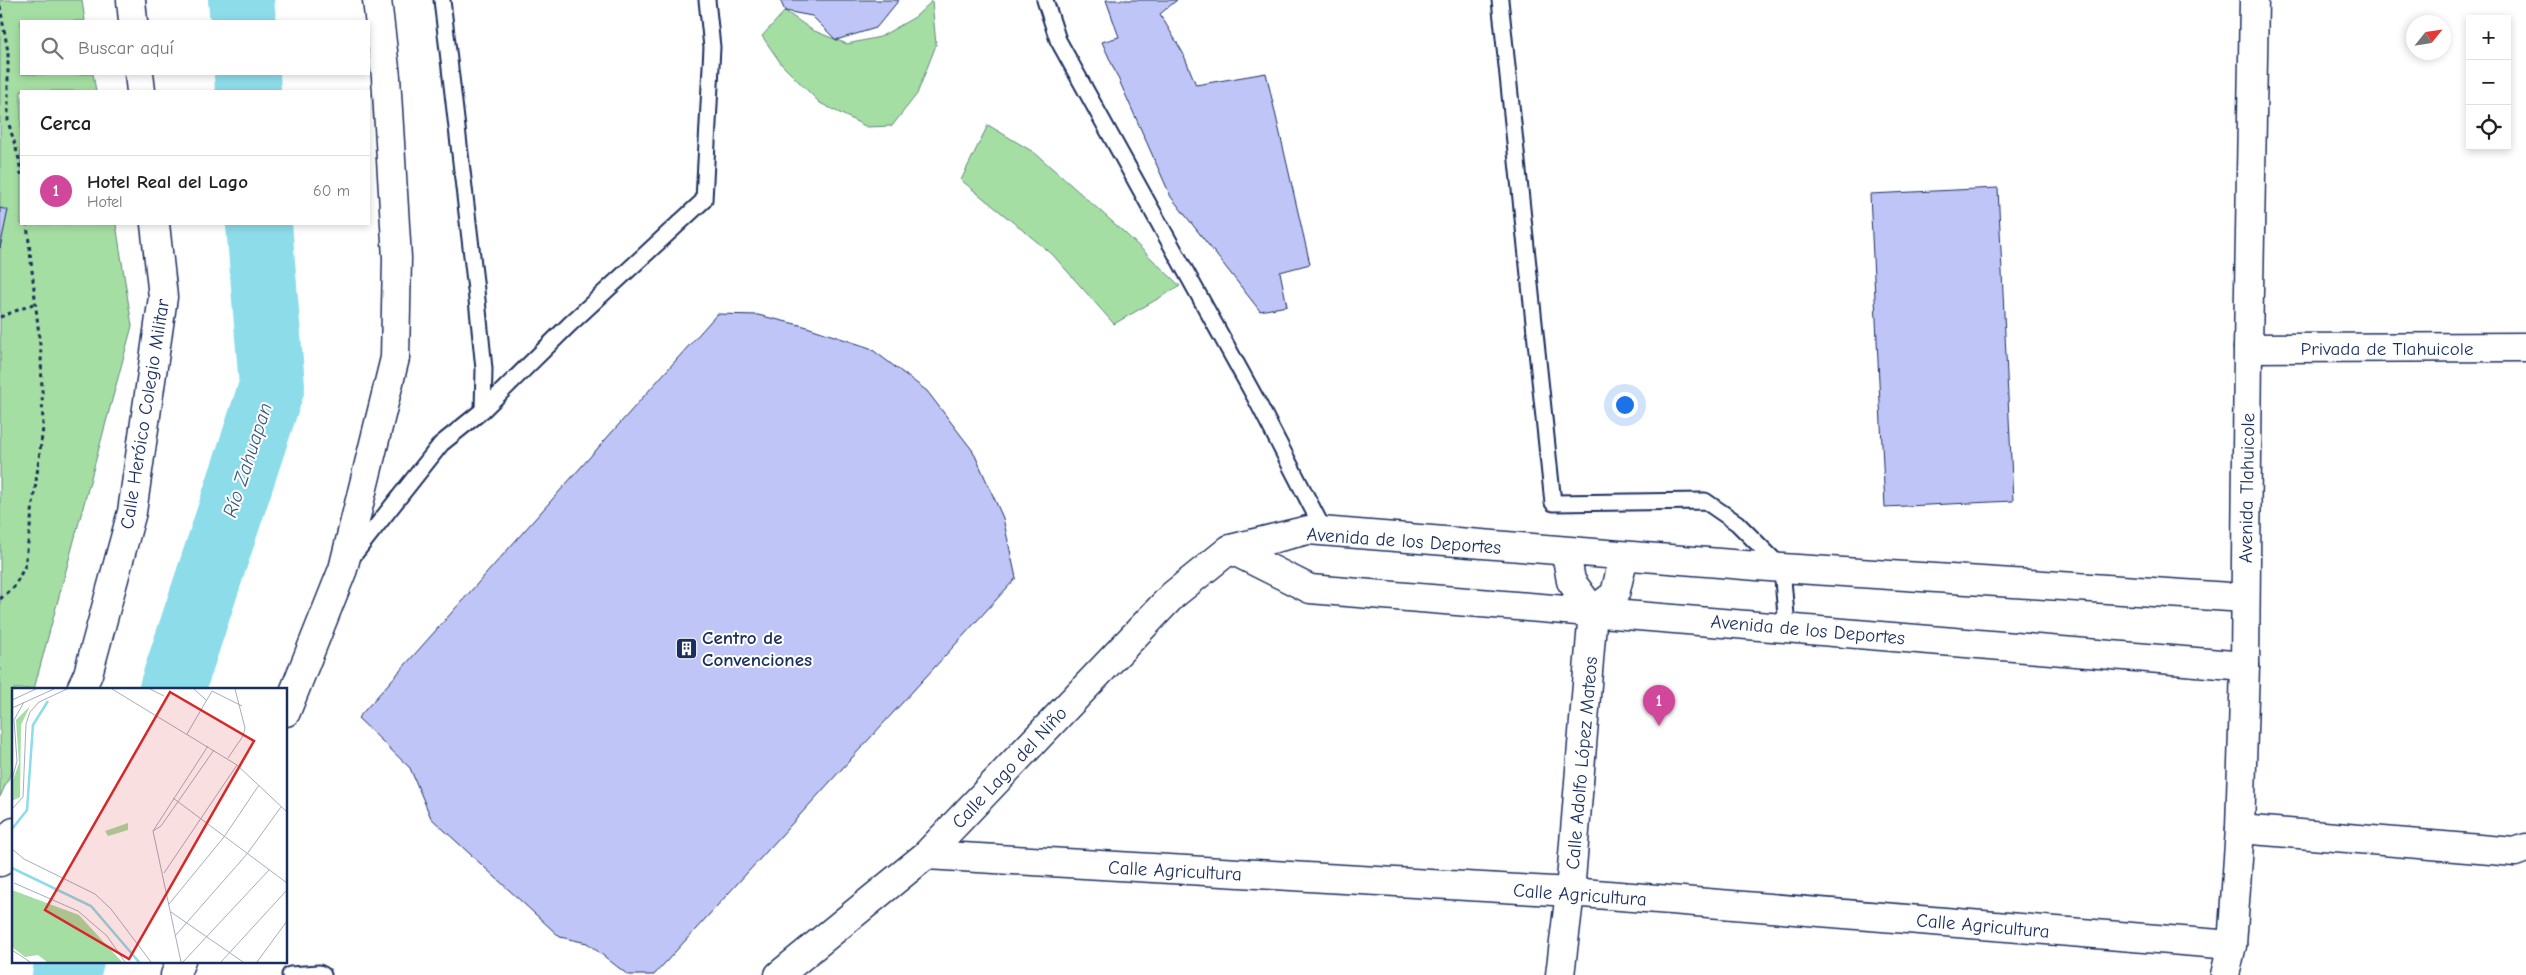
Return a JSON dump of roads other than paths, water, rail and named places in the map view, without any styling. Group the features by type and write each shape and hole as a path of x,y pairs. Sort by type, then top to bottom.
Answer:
{"street":[{"path":"131,0 133,20"},
{"path":"288,707 343,568 395,358 397,258 386,77 377,0"},
{"name":"Avenida Tlahuicole","path":"2225,975 2232,945 2240,829 2245,666 2254,0"},
{"path":"139,75 141,90"},
{"name":"Calle Heróico Colegio Militar","path":"81,688 88,674 132,512 163,297 155,225"},
{"name":"Privada de Tlahuicole","path":"2248,348 2526,347"},
{"name":"Avenida de los Deportes","path":"1230,549 1308,530 1782,568 2246,598"},
{"name":"Avenida de los Deportes","path":"1230,549 1310,589 2245,666"},
{"name":"Calle Lago del Niño","path":"779,975 926,856 1173,595 1230,549"},
{"path":"1566,552 1570,581 1593,611 1616,594 1624,556"},
{"name":"Calle Adolfo López Mateos","path":"1560,975 1570,892 1593,611"},
{"path":"2240,829 2515,852 2526,848"},
{"path":"0,862 12,836"},
{"name":"Calle Agricultura","path":"926,856 1570,892 2232,945"},
{"path":"175,975 181,962"}],"lane":[{"path":"442,0 484,368 483,410"},
{"path":"343,568 441,444 483,410 569,325 704,200 712,48 707,0"},
{"path":"1045,0 1058,40 1256,399 1324,531"},
{"path":"1500,0 1553,503 1705,501 1737,523 1782,568 1786,627"},
{"path":"290,975 319,973 323,975"}],"waterway":[{"name":"Río Zahuapan","path":"241,0 243,20"},
{"name":"Río Zahuapan","path":"247,75 248,90"},
{"name":"Río Zahuapan","path":"172,688 272,386 259,225"},
{"name":"Río Zahuapan","path":"65,975 71,962"}],"place":[{"name":"Centro de Convenciones","path":"686,648"},
{"name":"Hotel Real del Lago","path":"1659,726"}]}
